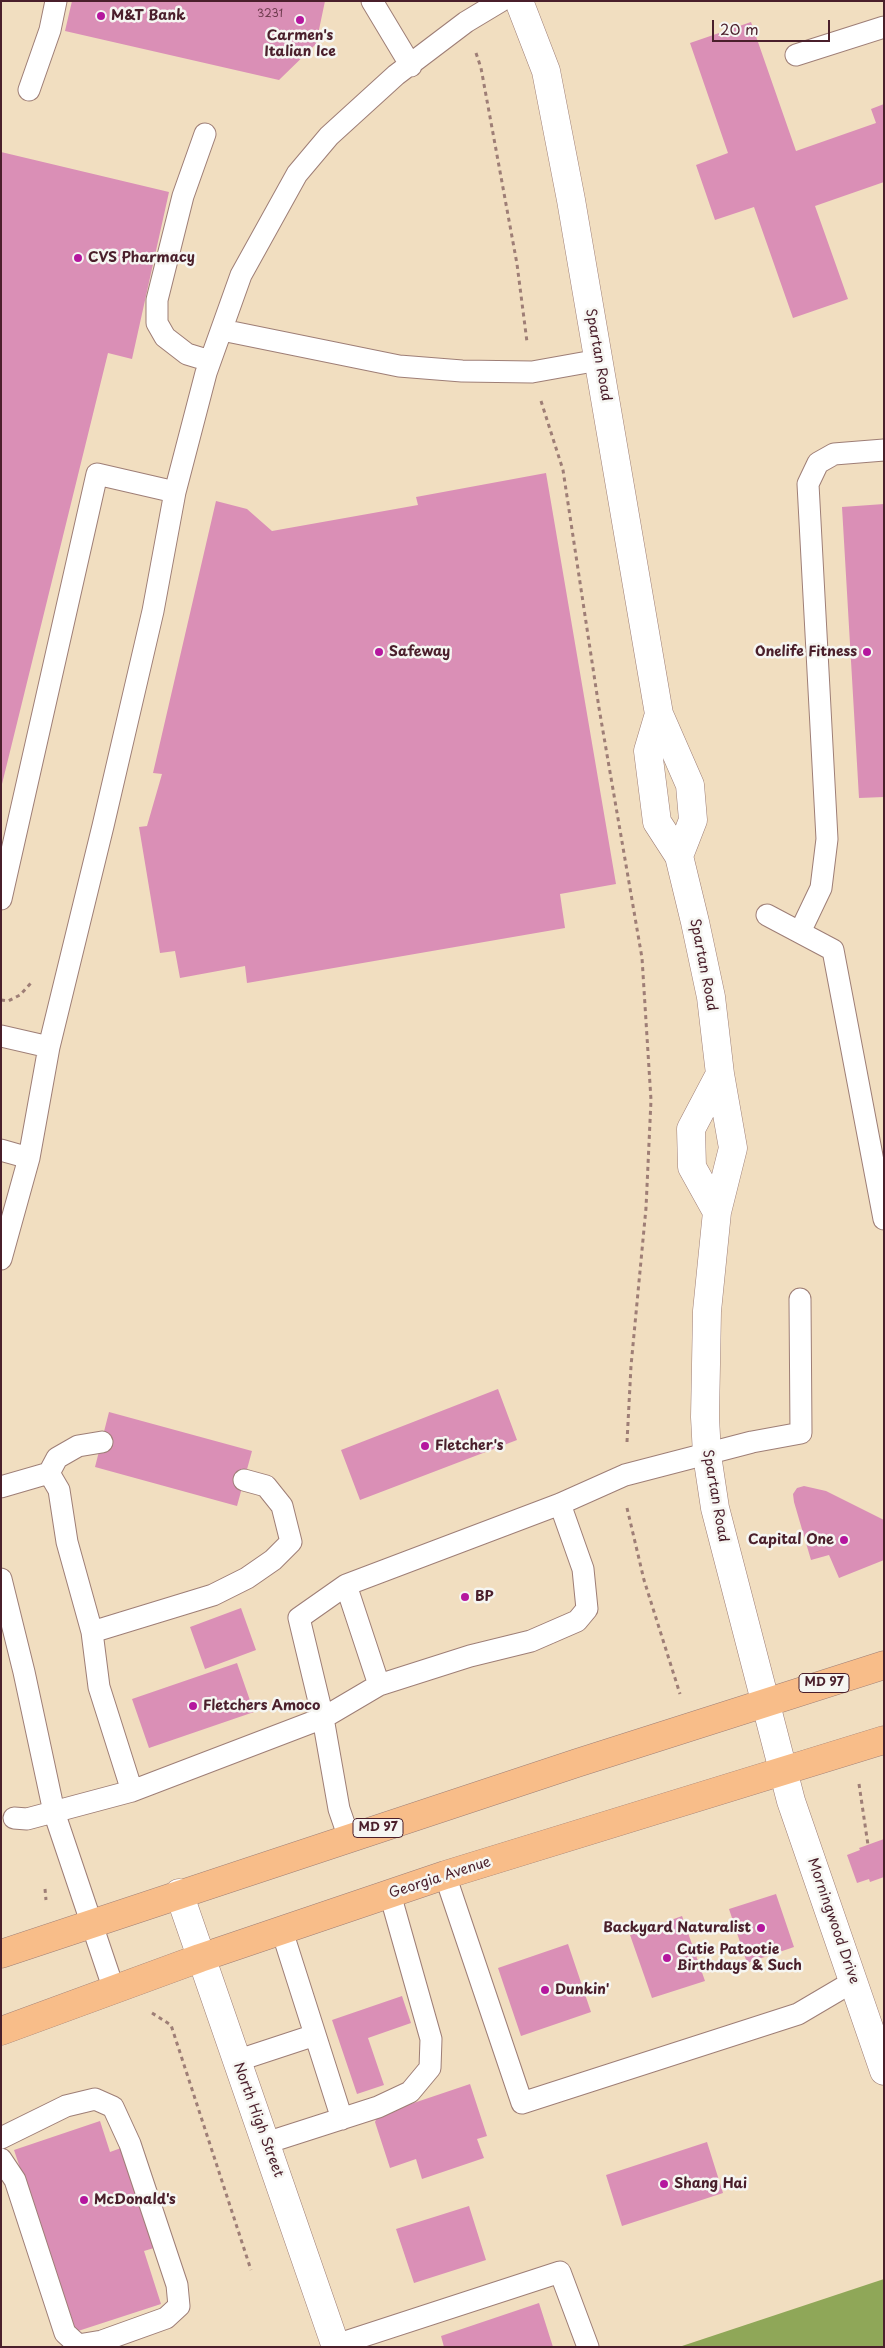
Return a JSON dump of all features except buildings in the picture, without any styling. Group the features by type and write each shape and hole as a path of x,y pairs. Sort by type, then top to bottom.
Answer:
{"main road":[{"name":"MD 97","path":"1,1954 764,1702 884,1665"},
{"name":"Georgia Avenue","path":"1,2030 200,1958 445,1875 884,1740"}],"street":[{"name":"Spartan Road","path":"519,1 546,71 572,200 659,714 690,784 693,820 679,856"},
{"name":"Spartan Road","path":"659,714 648,751 657,822 679,856 711,997 720,1074 733,1148 717,1212 707,1311 705,1418 707,1455 715,1508 745,1631 757,1669 783,1772"},
{"path":"717,1212 692,1167 691,1129 720,1074"},
{"name":"Morningwood Drive","path":"783,1772 791,1801 884,2071"},
{"name":"North High Street","path":"179,1894 336,2346"}],"lane":[{"path":"29,90 50,30 56,1"},
{"path":"372,1 411,66"},
{"path":"1,1259 29,1158 49,1047 153,612 175,492 210,361 241,275 297,174 329,136 396,75 411,66 466,22 501,1"},
{"path":"796,55 884,27"},
{"path":"205,134 183,196 157,300 157,322 165,338 187,354 210,361"},
{"path":"222,330 399,366 462,371 532,372 599,360"},
{"path":"800,932 821,888 827,839 808,484 818,463 834,454 884,450"},
{"path":"1,899 97,474 175,492"},
{"path":"767,915 833,950 884,1219"},
{"path":"1,1036 49,1047"},
{"path":"1,1150 29,1158"},
{"path":"349,1838 339,1809 323,1718 299,1618 346,1586 560,1504 626,1475 752,1442 801,1433 800,1298"},
{"path":"1,1486 49,1473 56,1458 78,1446 102,1442"},
{"path":"49,1473 59,1490 67,1542 92,1632 99,1686 132,1791"},
{"path":"92,1632 213,1595 247,1578 273,1560 291,1542 282,1506 266,1486 244,1480"},
{"path":"14,1818 27,1819 132,1791 323,1718 379,1685 470,1656 531,1642 577,1621 588,1608 583,1569 560,1504"},
{"path":"1,1579 5,1610 54,1812 114,1990"},
{"path":"346,1586 379,1685"},
{"path":"445,1875 522,2103 798,2014 854,1980"},
{"path":"266,2143 378,2107 410,2092 430,2068 431,2039 390,1894"},
{"path":"282,1931 342,2119"},
{"path":"236,2061 315,2035"},
{"path":"1,2138 66,2106 95,2099 113,2107 130,2144 177,2285 179,2306 166,2318 102,2341 78,2346 65,2333 15,2180 1,2158"},
{"path":"336,2346 560,2272 588,2347"}],"path":[{"path":"466,22 482,78 517,264 532,372 563,470 599,708 642,958 651,1100 646,1208 631,1366 626,1475 627,1516 644,1580 680,1695"},
{"path":"858,1781 868,1845"},
{"path":"148,2010 171,2025 251,2270"}],"green space":[{"path":"884,2279 884,2347 679,2347"}],"place":[{"name":"M&T Bank","path":"101,16"},
{"name":"Carmen's Italian Ice","path":"300,20"},
{"name":"CVS Pharmacy","path":"78,258"},
{"name":"Safeway","path":"379,652"},
{"name":"Onelife Fitness","path":"867,652"},
{"name":"Fletcher's","path":"425,1446"},
{"name":"Capital One","path":"844,1540"},
{"name":"BP","path":"465,1597"},
{"name":"Fletchers Amoco","path":"193,1706"},
{"name":"Backyard Naturalist","path":"761,1928"},
{"name":"Cutie Patootie Birthdays & Such","path":"667,1958"},
{"name":"Dunkin'","path":"545,1990"},
{"name":"Shang Hai","path":"664,2184"},
{"name":"McDonald's","path":"84,2200"}]}
